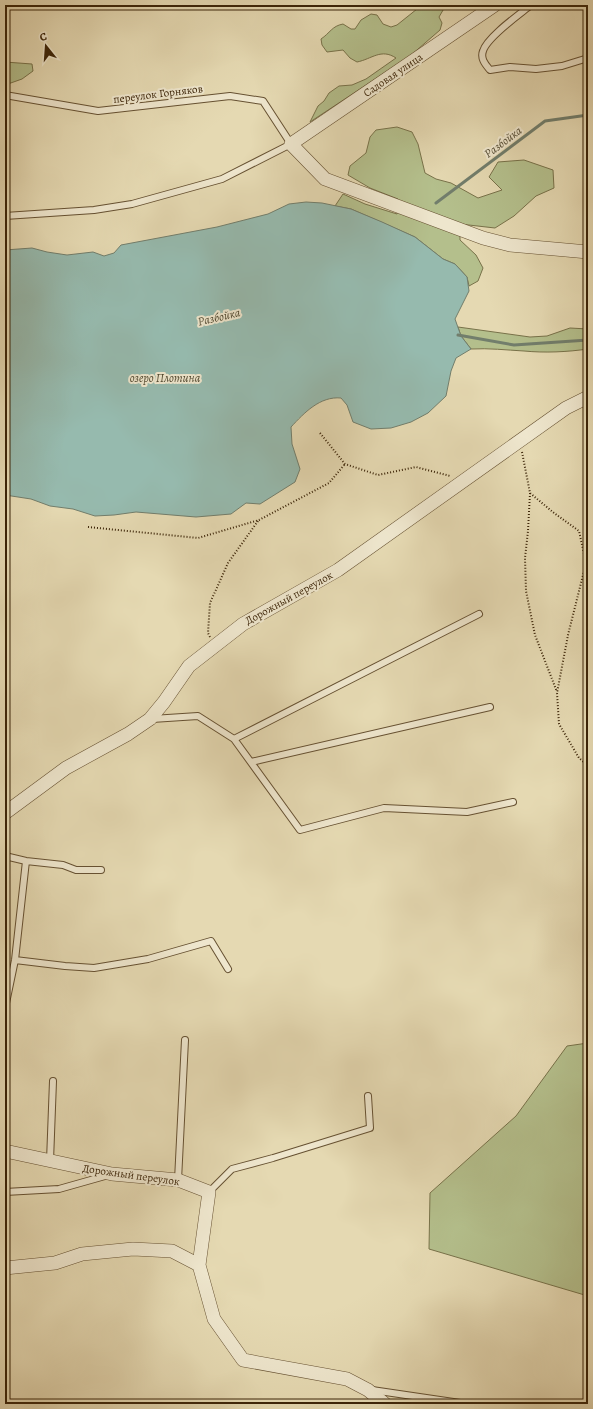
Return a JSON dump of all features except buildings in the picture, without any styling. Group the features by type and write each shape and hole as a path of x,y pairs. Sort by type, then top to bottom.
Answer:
{"street":[{"name":"Садовая улица","path":"292,144 495,5"},
{"path":"292,144 325,179 483,238 510,245 588,252"},
{"name":"Дорожный переулок","path":"5,813 66,768 128,734 150,719 164,702 189,666 243,624 338,570 566,408 588,397"},
{"name":"Дорожный переулок","path":"5,1151 112,1174 178,1180 209,1192"},
{"path":"209,1192 199,1265 214,1319 243,1360 347,1379 368,1390 385,1404"},
{"path":"5,1268 55,1264 82,1254 133,1249 172,1251 199,1265"}],"lane":[{"path":"531,5 488,41 482,51 483,62 490,70 510,67 536,69 562,66 588,58"},
{"name":"переулок Горняков","path":"5,95 98,111 230,96 263,101 292,144"},
{"path":"5,216 94,210 132,204 222,179 292,144"},
{"path":"234,739 479,614"},
{"path":"251,762 490,707"},
{"path":"150,719 198,716 234,739 300,830 384,808 468,812 513,802"},
{"path":"5,856 26,861 64,865 76,870 101,870"},
{"path":"5,1008 15,960 26,861"},
{"path":"15,960 94,968 148,958 211,941 228,969"},
{"path":"178,1180 185,1040"},
{"path":"50,1161 52,1081"},
{"path":"209,1192 232,1169 370,1128 368,1096"},
{"path":"5,1192 59,1189 112,1174"},
{"path":"368,1390 467,1404"}],"path":[{"path":"320,433 345,464 378,475 416,467 465,480"},
{"path":"520,441 530,492 528,532 524,558 526,591 535,635 557,693"},
{"path":"88,527 198,538 259,520 329,483 345,464"},
{"path":"530,492 554,513 579,531 586,563 568,635 557,693 559,724 579,758 588,766"},
{"path":"214,647 208,633 210,603 228,563 259,520"}],"green space":[{"path":"422,5 446,5 439,17 442,23 440,30 410,56 310,122 318,106 324,101 329,93 339,86 352,85 366,79 396,58 391,55 381,54 357,62 350,58 343,50 327,52 322,45 321,39 339,25 343,24 351,29 355,29 361,20 371,14 377,15 383,24 391,27 397,25"},
{"path":"5,62 32,64 33,71 22,79 5,85"},
{"path":"397,127 412,132 418,144 425,173 436,179 451,183 478,198 502,190 489,177 498,162 524,160 553,170 554,188 536,196 514,216 495,228 460,224 460,240 476,255 483,268 478,281 469,286 467,277 455,264 443,259 415,237 351,209 335,206 343,194 365,204 397,214 398,199 370,188 348,175 350,166 366,153 370,137 376,130"},
{"path":"458,327 530,337 547,336 570,328 588,329 588,349 532,352 471,349 461,336"},
{"path":"588,1043 588,1296 429,1249 430,1193 516,1116 567,1046"}],"water":[{"name":"озеро Плотина","path":"306,202 322,203 351,209 415,237 443,259 455,264 467,277 469,291 455,319 461,336 471,349 456,358 451,371 446,396 428,413 411,422 391,428 371,429 353,422 347,405 341,398 326,400 313,406 291,427 292,444 300,469 295,482 260,504 246,503 231,514 196,517 136,512 95,516 73,509 50,506 31,499 5,495 5,250 32,248 67,255 93,252 104,256 114,253 121,245 217,227 268,214 289,204"}],"waterway":[{"name":"Разбойка","path":"436,203 545,121 588,115"},
{"path":"458,335 514,345 588,340"}]}
